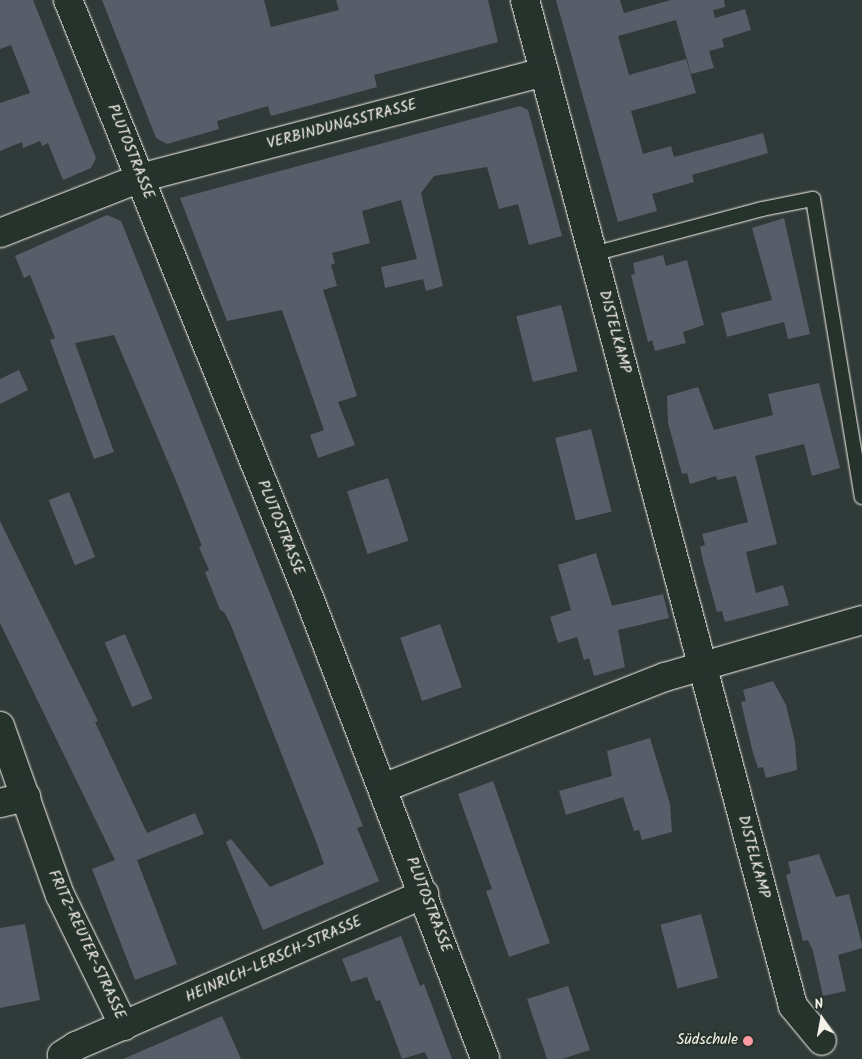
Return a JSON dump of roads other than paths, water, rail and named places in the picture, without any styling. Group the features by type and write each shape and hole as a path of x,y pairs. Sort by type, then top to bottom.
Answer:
{"street":[{"name":"PLUTOSTRASSE","path":"68,0 424,894 485,1059"},
{"name":"DISTELKAMP","path":"525,0 793,1006 822,1041"},
{"name":"VERBINDUNGSSTRASSE","path":"0,233 140,178 544,72"},
{"path":"382,788 701,664 862,620"},
{"name":"FRITZ-REUTER-STRASSE","path":"0,726 60,895 124,1026 76,1046 62,1055 63,1059"},
{"path":"0,803 26,796"},
{"name":"HEINRICH-LERSCH-STRASSE","path":"124,1026 424,894"}],"lane":[{"path":"593,254 762,209 813,199 862,497"}],"place":[{"name":"Südschule","path":"748,1041"}]}
